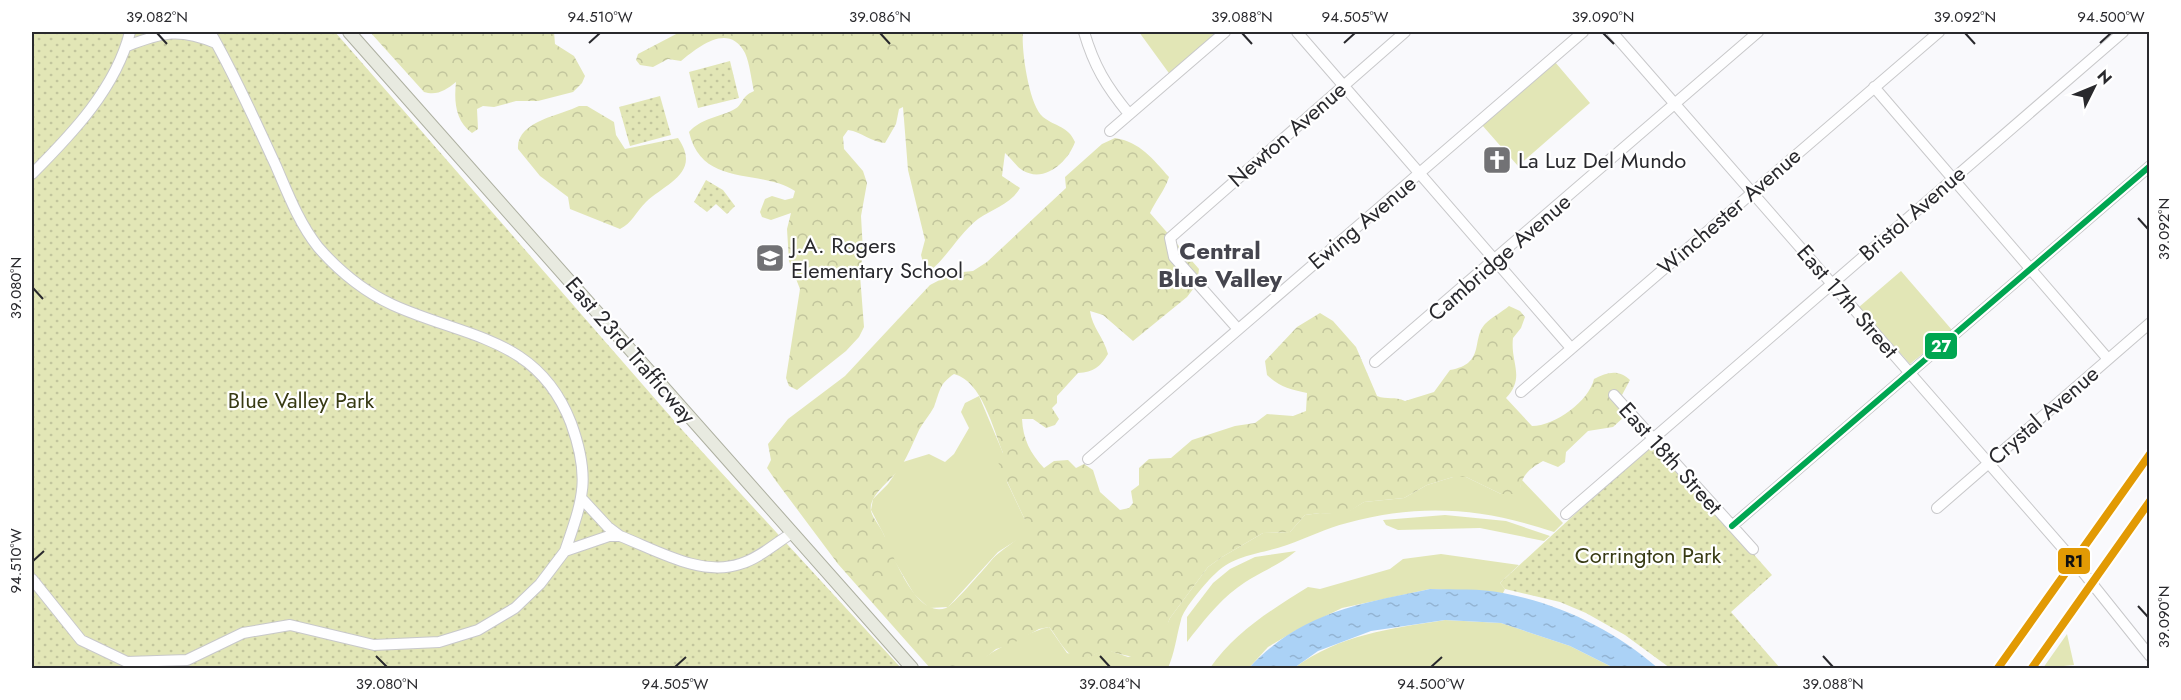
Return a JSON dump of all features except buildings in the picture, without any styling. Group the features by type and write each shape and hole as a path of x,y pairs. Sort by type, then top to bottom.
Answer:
{"main road":[{"name":"East 23rd Trafficway","path":"349,32 912,669"}],"street":[{"path":"32,174 89,111 127,46 130,32"},
{"path":"127,46 165,33 181,32 216,43"},
{"path":"32,579 81,640 127,662 187,660 243,633 290,625 374,645 439,642 478,630 515,608 540,584 565,551 583,500 583,473 578,443 564,405 530,362 503,344 392,304 339,268 318,246 302,223 210,32"},
{"path":"1084,32 1093,63 1107,87 1129,114"},
{"path":"1110,131 1225,32"},
{"path":"1297,32 1572,348"},
{"name":"Newton Avenue","path":"1237,328 1173,257 1170,237 1405,32"},
{"name":"Ewing Avenue","path":"1088,459 1237,328 1583,32"},
{"name":"East 17th Street","path":"1612,32 2146,643 2150,656"},
{"name":"Cambridge Avenue","path":"1374,362 1496,260 1758,32"},
{"name":"Winchester Avenue","path":"1521,392 1939,32"},
{"name":"Bristol Avenue","path":"1566,514 2123,32"},
{"path":"1874,87 2108,359"},
{"path":"1732,526 2150,166"},
{"name":"Crystal Avenue","path":"1937,508 2150,323"},
{"name":"East 18th Street","path":"1614,395 1753,549"},
{"path":"583,500 608,527 620,536 694,565 720,567 741,564 792,533"},
{"path":"565,551 609,536 620,536"}],"green space":[{"name":"Blue Valley Park","path":"32,32 335,32 684,432 901,668 32,668"},
{"path":"370,32 554,32 555,44 574,56 585,76 573,92 538,101 516,101 477,109 478,129 472,133 459,117 455,96 456,82 441,91 424,92"},
{"path":"680,32 1023,32 1027,77 1038,111 1043,117 1069,133 1075,142 1067,157 1047,173 1030,174 1022,170 1005,153 1002,176 1020,188 1006,202 971,225 930,271 925,270 921,255 925,240 908,170 903,107 899,109 896,124 885,143 848,130 843,137 844,149 863,171 867,183 861,216 863,251 860,275 864,327 859,337 846,351 797,390 789,386 786,378 800,289 789,261 787,229 791,213 771,220 762,217 760,212 765,199 772,196 785,200 793,198 795,191 781,184 719,169 706,162 696,150 689,132 704,121 736,108 746,96 754,91 745,53 731,39 714,40 696,49 681,61 668,59 653,67 640,65 636,60 638,54"},
{"path":"1139,32 1221,32 1171,76"},
{"path":"730,61 739,98 698,108 689,72"},
{"path":"1555,62 1590,103 1518,166 1482,125"},
{"path":"660,96 671,135 630,146 619,107"},
{"path":"579,106 587,106 614,122 616,135 625,149 678,138 684,150 686,160 684,169 671,183 646,202 620,229 570,209 568,197 540,176 518,149 519,139 532,125"},
{"path":"1115,138 1132,143 1145,152 1169,177 1150,213 1199,269 1197,284 1187,297 1133,341 1103,315 1090,311 1108,354 1096,368 1078,373 1057,396 1057,403 1052,408 1059,419 1055,425 1046,428 1033,419 1022,419 1028,445 1044,468 1054,461 1068,460 1076,468 1084,464 1093,470 1100,492 1120,510 1129,508 1133,503 1131,491 1139,485 1139,468 1149,459 1171,458 1192,440 1235,426 1255,423 1267,414 1293,416 1306,411 1307,393 1286,387 1272,379 1267,375 1265,361 1297,327 1320,313 1333,321 1356,347 1377,396 1405,401 1434,392 1450,370 1469,362 1485,324 1509,306 1520,311 1525,317 1521,328 1513,338 1516,376 1512,390 1506,398 1532,426 1551,422 1570,411 1585,396 1594,379 1613,373 1622,374 1630,380 1622,395 1626,415 1613,427 1588,431 1566,452 1565,462 1558,467 1543,461 1535,466 1525,475 1520,489 1514,494 1501,494 1466,477 1453,477 1427,485 1404,498 1364,502 1344,515 1320,513 1305,515 1290,532 1263,533 1208,567 1170,618 1167,646 1163,653 1156,657 1139,658 1105,650 1088,658 1075,658 1065,649 1049,627 1039,629 1010,645 996,649 973,668 930,668 838,564 776,481 767,468 771,460 768,444 788,419 845,376 930,285 953,273 973,271 987,262 1066,188 1065,177 1102,144","holes":["954,374 964,378 985,407 1003,453 998,462 1025,520 1022,533 1018,538 995,556 950,605 946,608 935,609 925,604 907,583 872,514 871,505 877,493 901,467 919,430 934,407 943,385"]},
{"path":"706,180 723,190 735,206 727,214 716,204 707,212 694,202"},
{"path":"1901,271 1952,330 1910,364 1859,307"},
{"path":"979,396 1003,453 1007,482 1025,520 1026,530 1023,536 998,552 948,607 929,608 914,594 888,550 884,535 871,510 873,499 888,484 903,462 929,454 945,462 954,454 969,428 961,412 965,403"},
{"name":"Corrington Park","path":"1650,445 1658,446 1772,575 1731,612 1780,668 1670,668 1625,635 1586,613 1560,602 1505,589 1500,583"},
{"path":"1453,477 1466,477 1501,494 1520,488 1521,479 1563,523 1554,532 1476,513 1426,511 1400,513 1347,523 1287,545 1241,558 1216,573 1186,609 1168,668 973,668 1008,644 1049,627 1067,653 1087,658 1105,649 1128,657 1167,646 1166,627 1170,618 1208,567 1222,557 1263,533 1290,532 1305,515 1344,514 1364,502 1404,498 1427,485"},
{"path":"1445,515 1506,521 1550,536 1544,541 1480,528 1398,530 1386,525 1383,520"},
{"path":"1296,551 1230,594 1187,642 1187,617 1213,583 1230,569 1255,557"},
{"path":"1441,554 1519,565 1500,583 1505,589 1503,593 1430,589 1342,608 1268,647 1249,668 1210,668 1242,633 1267,613 1308,587 1320,589 1390,569 1403,559"},
{"path":"1445,620 1501,623 1570,646 1614,668 1294,668 1330,647 1348,640 1385,630"},
{"path":"2067,634 2074,665 2043,668"}],"water":[{"path":"1430,589 1494,591 1546,604 1605,630 1658,668 1614,668 1570,646 1501,623 1445,620 1371,631 1318,651 1294,668 1249,668 1269,649 1310,622 1355,606"}],"transit line":[{"name":"27","path":"1732,526 2150,166"},
{"name":"R1","path":"1998,668 2150,454"},
{"name":"R1","path":"2032,668 2150,501"}],"place":[{"name":"La Luz Del Mundo","path":"1497,160"},
{"name":"J.A. Rogers Elementary School","path":"770,258"}],"district":[{"name":"Central Blue Valley","path":"1220,265"}]}
